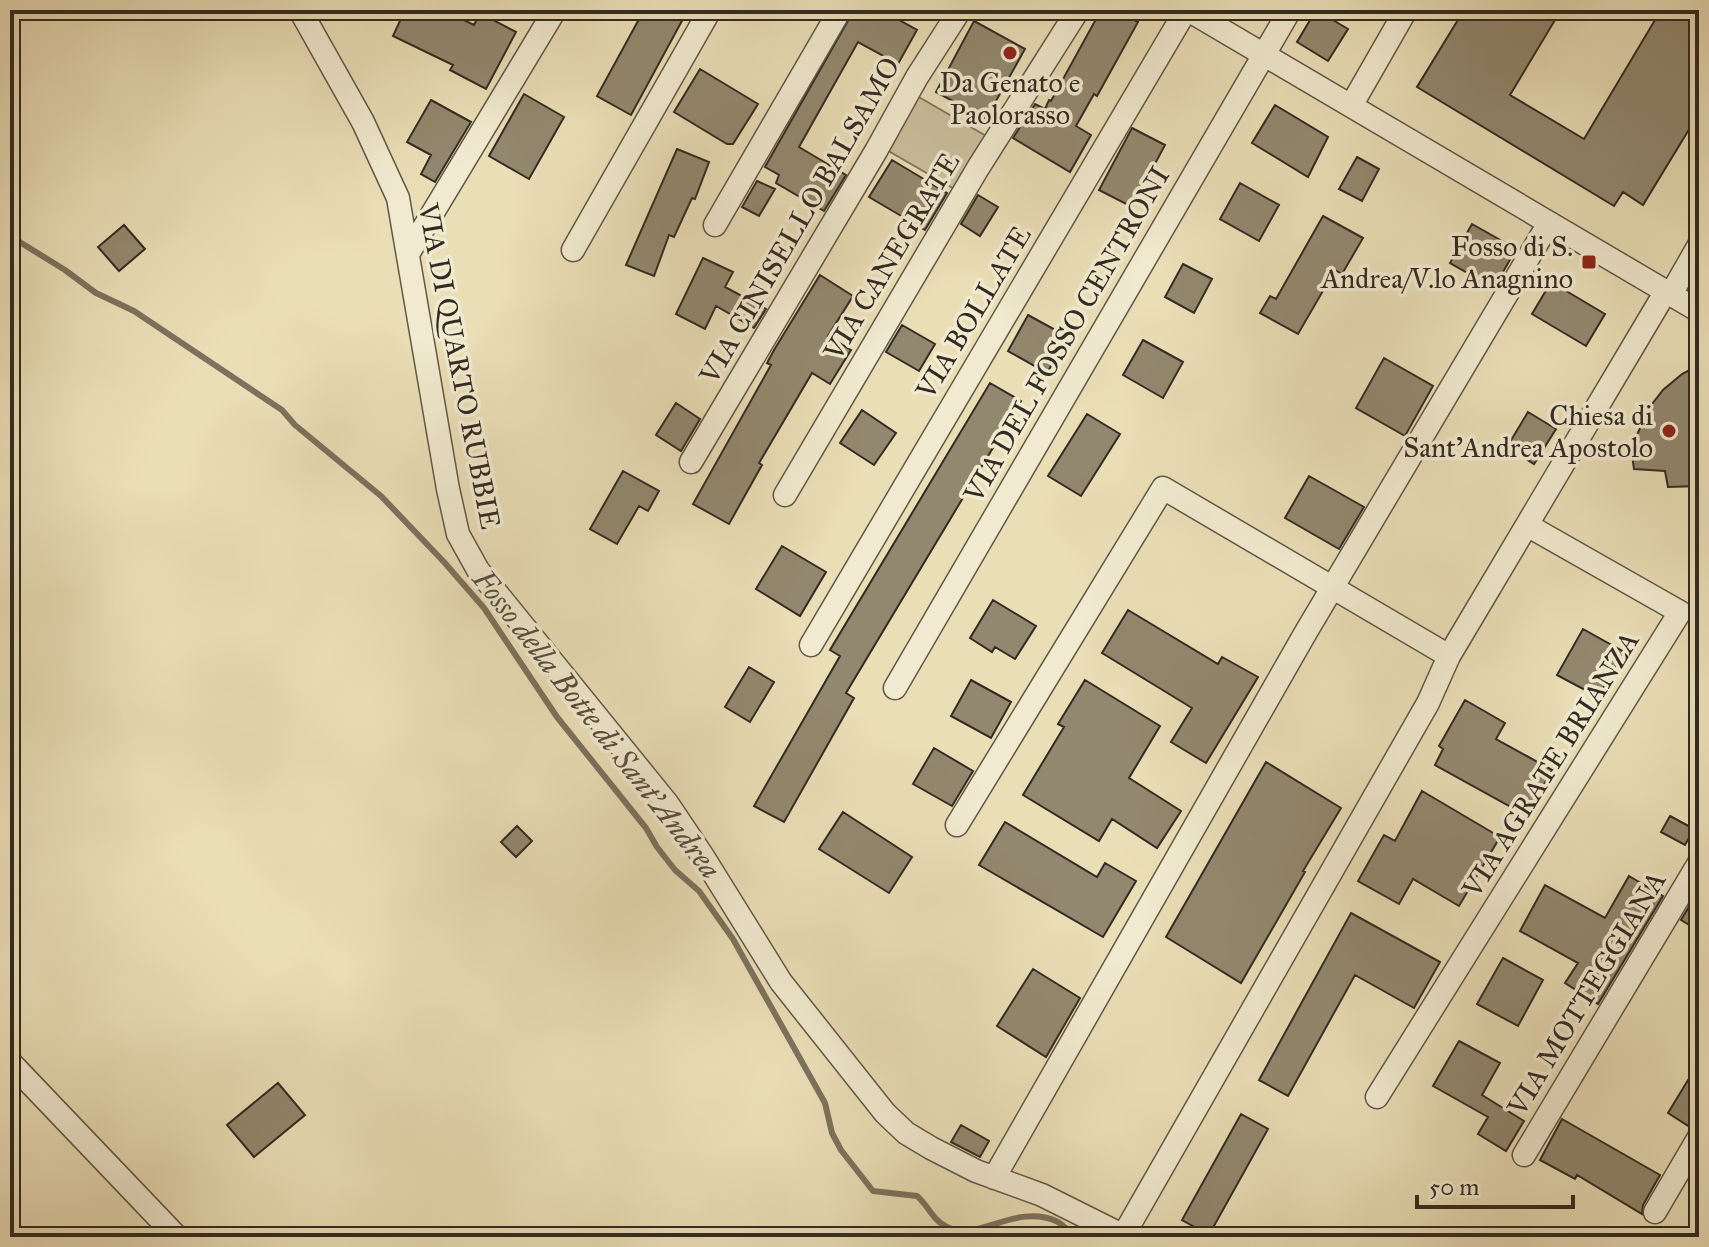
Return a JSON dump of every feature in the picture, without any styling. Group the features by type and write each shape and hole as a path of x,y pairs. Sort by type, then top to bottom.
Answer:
{"street":[{"name":"VIA DI QUARTO RUBBIE","path":"300,10 363,122 398,198 453,512 458,534 469,555 500,598 667,803 781,982 880,1107 906,1133 924,1144 994,1178 1042,1195 1125,1236"},
{"path":"408,254 555,10"},
{"path":"573,250 710,10"},
{"path":"715,225 840,10"},
{"name":"VIA CINISELLO BALSAMO","path":"691,462 917,77 960,10"},
{"name":"VIA CANEGRATE","path":"785,495 970,181 1078,10"},
{"path":"1187,10 1699,311"},
{"name":"VIA BOLLATE","path":"811,645 1187,10"},
{"name":"VIA DEL FOSSO CENTRONI","path":"895,688 1290,10"},
{"path":"1351,106 1406,10"},
{"path":"994,1178 1333,587 1549,223"},
{"path":"1125,1236 1428,703 1449,656 1699,245"},
{"path":"957,825 1163,488 1449,656"},
{"name":"VIA AGRATE BRIANZA","path":"1377,1097 1680,612 1527,525"},
{"name":"VIA MOTTEGGIANA","path":"1524,1155 1699,863"},
{"path":"10,1062 177,1237"},
{"path":"1655,1212 1699,1137"}],"shaded area":[{"path":"917,96 988,137 956,190 885,149"}],"building":[{"path":"405,10 443,10 474,25 480,13 516,32 486,89 450,70 453,65 393,36"},
{"path":"644,10 666,10 683,19 631,115 597,96"},
{"path":"854,10 881,10 917,30 898,64 858,42 799,147 846,175 824,211 776,183 779,175 765,167"},
{"path":"1101,10 1115,10 1138,22 1097,96 1094,94 1076,126 1091,135 1070,172 1013,138 1035,104 1045,109 1051,101"},
{"path":"1316,10 1348,29 1328,61 1297,42"},
{"path":"1464,10 1561,10 1510,95 1584,139 1661,10 1699,10 1699,113 1643,205 1623,192 1614,206 1417,87"},
{"path":"974,21 1025,49 986,119 936,92"},
{"path":"700,69 758,104 733,144 727,144 674,112"},
{"path":"524,94 564,117 529,179 489,156"},
{"path":"431,100 471,122 435,182 421,174 431,155 407,142"},
{"path":"1275,105 1328,137 1308,177 1252,143"},
{"path":"1132,128 1165,145 1132,207 1099,190"},
{"path":"677,149 709,162 695,199 692,198 674,237 669,235 654,276 626,265"},
{"path":"1357,157 1379,169 1362,201 1339,189"},
{"path":"892,160 947,193 925,230 869,197"},
{"path":"757,181 775,189 759,216 742,207"},
{"path":"1240,183 1279,205 1259,241 1220,219"},
{"path":"978,195 998,207 980,236 961,224"},
{"path":"1323,216 1363,238 1342,274 1335,270 1298,334 1260,313 1270,296 1276,299"},
{"path":"1472,224 1516,249 1494,288 1450,263"},
{"path":"124,225 145,249 119,271 98,247"},
{"path":"703,258 733,272 725,287 766,309 754,328 716,306 705,329 676,314"},
{"path":"1183,264 1212,279 1194,313 1165,297"},
{"path":"820,275 853,296 828,336 851,350 830,384 812,373 759,463 762,465 729,524 693,504 771,365 767,363 774,350"},
{"path":"1551,282 1605,314 1586,346 1532,314"},
{"path":"1028,315 1068,337 1047,373 1008,351"},
{"path":"902,325 935,344 919,371 886,352"},
{"path":"1143,340 1183,362 1163,398 1123,375"},
{"path":"1384,358 1433,386 1405,436 1356,408"},
{"name":"Chiesa di Sant'Andrea Apostolo","path":"1699,365 1699,486 1668,487 1665,471 1634,469 1632,455 1636,437 1649,408 1663,390"},
{"path":"990,383 1021,401 846,693 854,698 784,822 754,806 840,656 830,650"},
{"path":"676,403 700,419 681,451 656,435"},
{"path":"862,410 896,433 874,465 840,443"},
{"path":"1528,412 1556,429 1534,464 1507,447"},
{"path":"1087,414 1120,434 1081,496 1048,476"},
{"path":"623,471 659,491 648,511 639,506 617,544 590,529"},
{"path":"1309,476 1364,507 1339,549 1285,518"},
{"path":"782,546 826,572 800,616 756,589"},
{"path":"993,600 1036,626 1015,659 995,647 992,652 970,638"},
{"path":"1128,610 1218,664 1222,657 1258,677 1206,763 1171,742 1192,708 1102,653"},
{"path":"1583,629 1624,652 1598,697 1557,675"},
{"path":"749,667 774,682 750,722 725,707"},
{"path":"971,680 1011,702 991,738 951,716"},
{"path":"1085,680 1160,726 1129,778 1181,811 1157,848 1112,819 1099,841 1023,795 1064,727 1058,724"},
{"path":"1465,700 1505,723 1496,739 1552,770 1527,816 1435,765 1443,749 1439,746"},
{"path":"934,748 973,771 952,806 913,784"},
{"path":"1266,762 1341,808 1241,983 1166,937"},
{"path":"1422,791 1500,837 1459,906 1413,879 1399,904 1358,881 1384,835 1395,841"},
{"path":"843,812 912,857 889,893 819,849"},
{"path":"1670,816 1694,829 1685,845 1661,832"},
{"path":"1005,822 1097,877 1105,863 1136,881 1103,937 979,865"},
{"path":"517,826 532,841 516,857 501,842"},
{"path":"1629,876 1663,896 1598,1004 1565,983 1578,963 1520,931 1545,885 1605,918"},
{"path":"1699,890 1699,931 1681,920"},
{"path":"1351,913 1440,962 1414,1008 1355,975 1288,1096 1259,1080"},
{"path":"1503,958 1543,980 1518,1026 1477,1004"},
{"path":"1033,969 1080,998 1046,1057 997,1026"},
{"path":"1459,1041 1500,1063 1482,1095 1524,1121 1506,1151 1478,1134 1488,1117 1433,1086"},
{"path":"1699,1062 1699,1123 1690,1127 1668,1113"},
{"path":"278,1083 305,1115 254,1157 227,1125"},
{"path":"1241,1114 1268,1129 1209,1235 1182,1220"},
{"path":"1562,1119 1660,1175 1643,1205 1642,1214 1577,1175 1575,1179 1540,1160"},
{"path":"961,1125 989,1141 980,1157 951,1142"}],"waterway":[{"name":"Fosso della Botte di Sant'Andrea","path":"10,236 96,293 134,311 282,410 295,425 381,496 444,562 484,608 557,717 646,828 675,870 699,891 733,939 825,1103 832,1133 841,1150 873,1191 917,1196 938,1221 959,1230 971,1230 1026,1216 1059,1222 1075,1237"}],"place":[{"name":"Da Genato e Paolorasso","path":"1010,53"},
{"name":"Fosso di S. Andrea/V.lo Anagnino","path":"1589,262"},
{"name":"Chiesa di Sant'Andrea Apostolo","path":"1669,431"}]}
